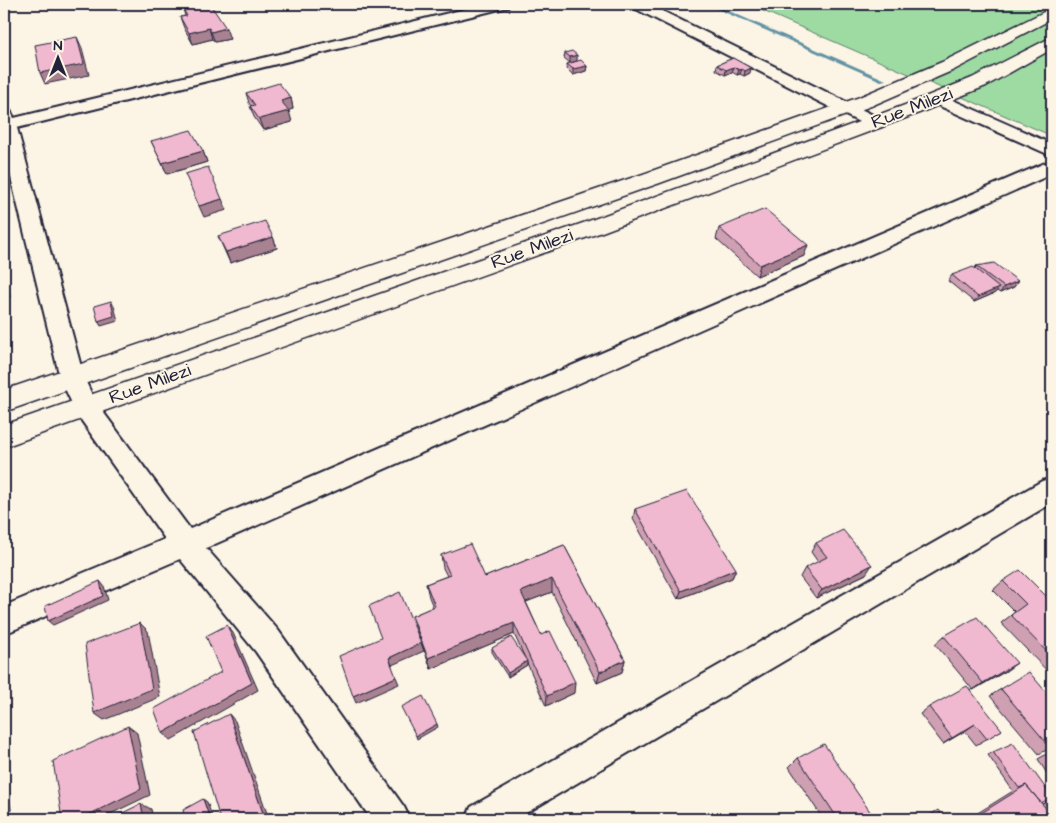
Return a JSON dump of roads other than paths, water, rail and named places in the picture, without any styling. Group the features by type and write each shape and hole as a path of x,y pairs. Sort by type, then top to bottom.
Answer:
{"street":[{"path":"392,819 268,641 185,544 86,407 72,378 4,122 503,4"},
{"path":"637,4 875,123"},
{"name":"Rue Milezi","path":"4,401 653,178 847,108 948,66 1052,13"},
{"name":"Rue Milezi","path":"4,436 603,223 939,99 979,82 1052,42"},
{"path":"939,99 1052,151"},
{"path":"4,620 185,544 1052,167"},
{"path":"483,819 1052,489"}],"waterway":[{"path":"709,4 883,80"},
{"path":"982,125 1046,153"}]}
